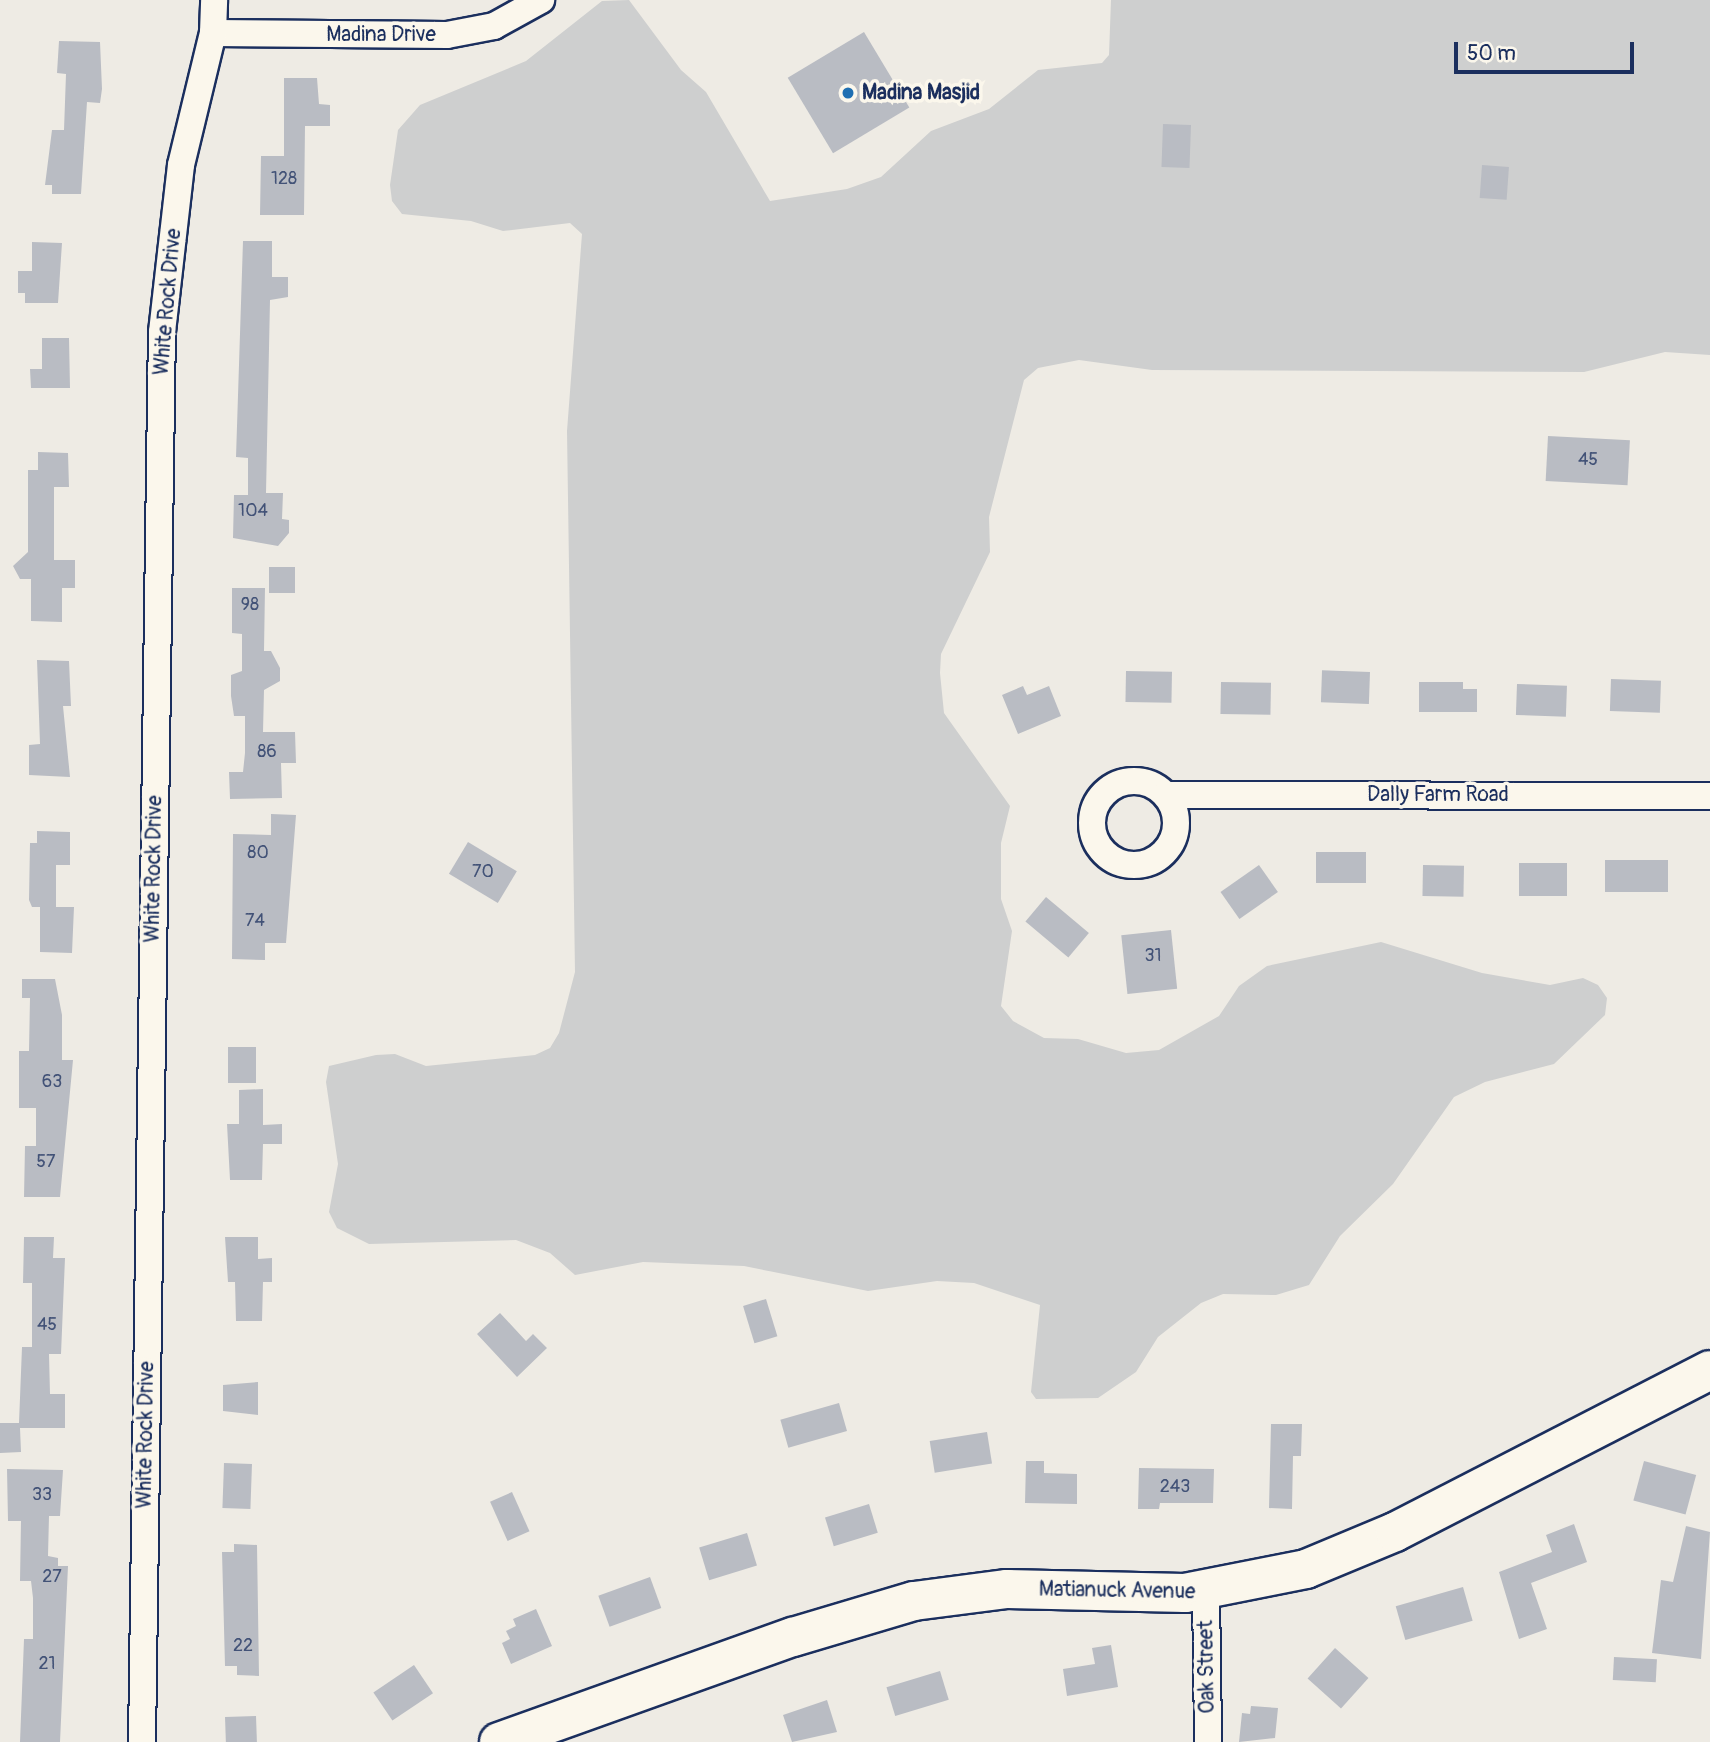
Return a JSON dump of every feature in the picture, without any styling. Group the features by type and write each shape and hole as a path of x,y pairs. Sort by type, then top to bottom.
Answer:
{"street":[{"name":"White Rock Drive","path":"142,1742 162,332 181,164 213,33 214,0"},
{"name":"Madina Drive","path":"213,33 447,36 494,26 541,0"},
{"name":"Dally Farm Road","path":"1166,795 1710,796"},
{"name":"Matianuck Avenue","path":"499,1742 793,1637 914,1601 1007,1590 1206,1592 1269,1580 1348,1554 1710,1370"},
{"name":"Oak Street","path":"1206,1592 1208,1742"}],"shaded area":[{"path":"629,0 681,70 706,92 770,201 847,189 881,177 931,131 989,109 1038,70 1102,63 1109,55 1111,0 1710,0 1710,355 1665,352 1584,372 1152,370 1079,360 1038,368 1024,380 989,517 990,552 941,654 940,673 944,713 1010,806 1001,843 1001,899 1012,931 1001,1006 1013,1021 1044,1038 1078,1039 1126,1053 1159,1050 1219,1016 1239,986 1267,966 1381,942 1482,973 1550,985 1583,978 1598,985 1607,998 1605,1015 1554,1064 1485,1082 1454,1097 1393,1184 1340,1236 1309,1285 1276,1295 1223,1294 1201,1303 1158,1337 1136,1372 1098,1398 1036,1399 1031,1392 1040,1305 974,1283 937,1281 868,1291 744,1266 643,1262 575,1275 550,1253 516,1240 369,1244 337,1228 329,1212 338,1164 326,1082 329,1066 376,1055 395,1054 426,1066 535,1055 550,1048 559,1033 575,972 567,431 582,234 570,223 503,231 471,221 402,214 392,201 390,185 398,130 420,105 526,61 602,1"}],"building":[{"name":"Madina Masjid","path":"864,32 909,107 833,153 788,78"},
{"path":"59,41 100,42 102,89 100,103 87,102 81,194 52,194 52,185 45,185 52,130 64,130 66,74 57,73"},
{"path":"284,78 317,78 319,104 330,105 330,126 305,126 304,215 260,215 261,156 284,156"},
{"path":"1163,124 1191,125 1189,168 1161,167"},
{"path":"1482,165 1509,167 1507,200 1480,198"},
{"path":"243,241 272,241 272,277 288,277 288,297 270,300 266,493 283,493 282,519 289,520 289,533 278,546 233,538 234,495 248,495 248,458 236,457"},
{"path":"32,242 62,243 58,303 25,303 25,293 18,293 18,271 32,271"},
{"path":"42,338 69,338 70,388 31,388 30,369 42,369"},
{"path":"1548,436 1630,440 1628,485 1546,481"},
{"path":"38,452 68,453 69,487 54,487 54,560 75,560 75,588 62,588 62,622 31,621 31,579 20,579 13,566 28,552 28,470 38,470"},
{"path":"269,567 295,567 295,593 269,593"},
{"path":"232,588 265,588 264,651 271,651 280,668 280,681 264,690 263,732 295,732 296,763 281,763 282,798 230,799 229,772 243,772 245,753 245,716 234,716 231,696 231,675 242,671 242,634 232,633"},
{"path":"37,660 69,661 71,706 63,706 70,777 29,775 29,745 40,744"},
{"path":"1322,670 1370,672 1369,704 1321,702"},
{"path":"1126,671 1172,672 1171,703 1125,702"},
{"path":"1611,679 1661,681 1660,713 1610,711"},
{"path":"1221,682 1271,683 1270,715 1220,714"},
{"path":"1419,682 1463,682 1463,689 1477,689 1477,712 1419,712"},
{"path":"1517,684 1567,686 1566,717 1516,715"},
{"path":"1023,686 1027,695 1049,686 1061,716 1018,734 1002,695"},
{"path":"271,814 296,815 286,943 265,943 265,960 232,959 233,834 271,835"},
{"path":"37,831 70,832 70,865 56,865 56,907 74,907 72,953 40,952 40,907 32,907 29,900 30,843 37,843"},
{"path":"468,842 517,871 498,903 449,874"},
{"path":"1316,852 1366,852 1366,883 1316,883"},
{"path":"1605,860 1668,860 1668,892 1605,892"},
{"path":"1519,863 1567,863 1567,896 1519,896"},
{"path":"1259,865 1278,892 1239,919 1220,892"},
{"path":"1423,865 1464,866 1463,897 1422,896"},
{"path":"1046,897 1089,933 1068,958 1025,922"},
{"path":"1171,930 1177,989 1127,994 1121,935"},
{"path":"22,979 55,979 62,1015 62,1060 73,1060 60,1197 24,1197 25,1146 36,1146 36,1108 19,1108 19,1051 29,1051 30,998 22,998"},
{"path":"228,1047 256,1047 256,1083 228,1083"},
{"path":"263,1089 263,1125 282,1124 282,1144 263,1144 262,1180 230,1180 227,1124 239,1124 239,1090"},
{"path":"24,1237 54,1237 53,1258 65,1258 61,1354 49,1354 50,1394 65,1394 65,1428 20,1428 21,1452 0,1453 0,1423 19,1423 22,1347 32,1347 32,1283 23,1283"},
{"path":"225,1237 258,1237 258,1259 272,1258 272,1282 263,1282 262,1321 236,1321 235,1282 228,1282"},
{"path":"766,1299 777,1336 754,1343 743,1306"},
{"path":"500,1313 526,1341 533,1334 547,1348 517,1377 477,1334"},
{"path":"258,1382 258,1415 223,1411 223,1385"},
{"path":"839,1403 847,1431 788,1448 780,1420"},
{"path":"1271,1424 1302,1424 1301,1456 1293,1456 1292,1509 1269,1508"},
{"path":"987,1432 992,1464 935,1473 930,1441"},
{"path":"1026,1461 1044,1461 1044,1473 1077,1474 1077,1504 1025,1503"},
{"path":"1644,1461 1696,1475 1686,1515 1633,1501"},
{"path":"224,1463 252,1464 250,1509 222,1508"},
{"path":"1139,1468 1214,1469 1213,1503 1160,1503 1159,1509 1138,1509"},
{"path":"7,1469 63,1470 60,1516 49,1516 48,1556 58,1558 58,1566 68,1566 60,1742 20,1742 24,1639 33,1639 33,1598 31,1581 20,1581 21,1521 8,1521"},
{"path":"512,1492 529,1531 508,1541 490,1502"},
{"path":"869,1504 878,1533 834,1546 825,1517"},
{"path":"1574,1524 1587,1562 1531,1583 1547,1629 1519,1639 1499,1572 1552,1552 1546,1535"},
{"path":"1686,1526 1710,1532 1701,1659 1652,1653 1661,1580 1673,1582"},
{"path":"747,1533 757,1566 709,1580 699,1548"},
{"path":"234,1544 257,1545 259,1676 237,1675 237,1666 225,1666 222,1552 234,1552"},
{"path":"650,1577 661,1608 610,1627 598,1596"},
{"path":"1463,1587 1473,1621 1405,1640 1396,1606"},
{"path":"536,1609 552,1646 511,1664 502,1643 510,1639 506,1631 516,1626 513,1619"},
{"path":"1111,1645 1118,1687 1067,1696 1063,1669 1095,1664 1092,1648"},
{"path":"1335,1648 1368,1678 1341,1709 1308,1678"},
{"path":"1614,1657 1657,1659 1656,1682 1613,1680"},
{"path":"414,1665 433,1693 392,1721 373,1692"},
{"path":"940,1671 949,1700 895,1716 886,1687"},
{"path":"827,1700 837,1732 792,1742 783,1715"},
{"path":"1251,1706 1278,1708 1275,1738 1239,1742 1242,1713 1250,1714"},
{"path":"256,1716 257,1742 226,1742 225,1717"}],"place":[{"name":"Madina Masjid","path":"848,93"}]}
